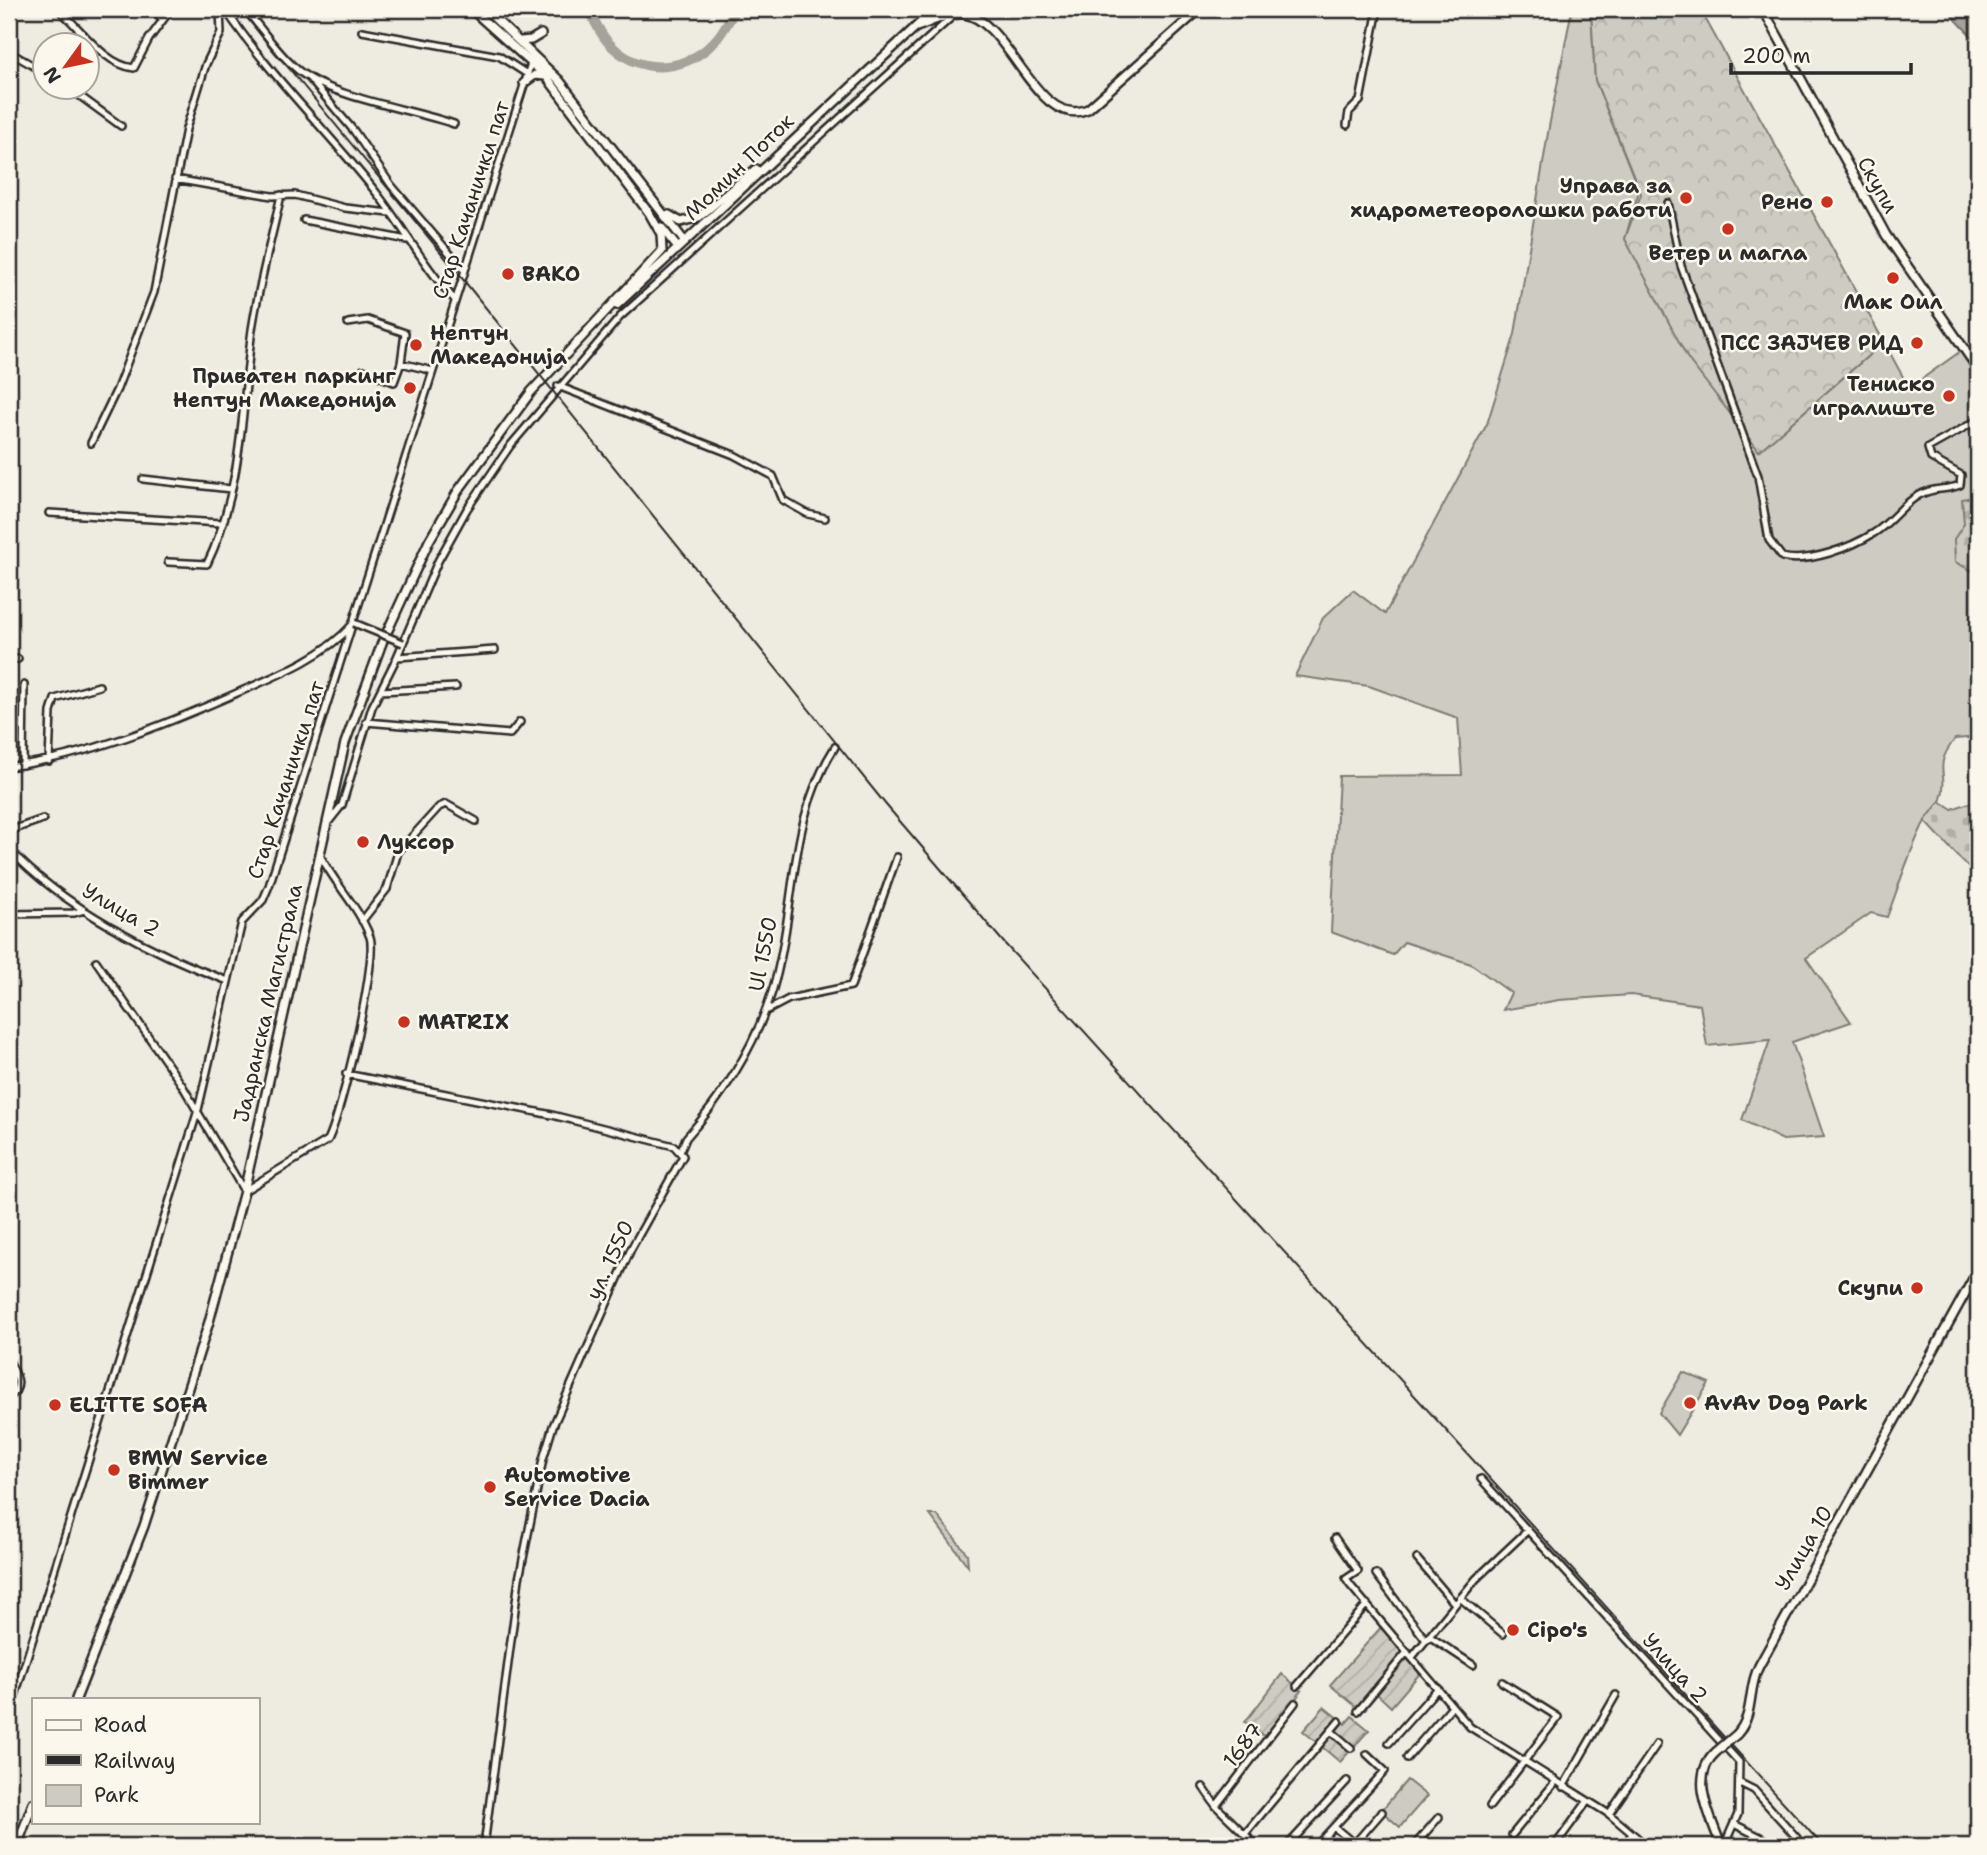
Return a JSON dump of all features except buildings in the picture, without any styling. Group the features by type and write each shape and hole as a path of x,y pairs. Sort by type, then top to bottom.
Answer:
{"street":[{"path":"9,19 17,9"},
{"path":"58,9 98,47 129,68 137,65 170,9"},
{"path":"153,9 162,19"},
{"path":"91,443 117,389 154,292 186,129 206,64 221,33 220,9"},
{"path":"225,9 287,91 390,213 407,240 455,300"},
{"path":"245,9 354,131 391,185 464,270"},
{"path":"471,9 546,76 678,248"},
{"path":"485,9 534,53 585,111 666,212 681,222 699,217 743,178 771,159"},
{"name":"Момин Поток","path":"568,351 934,9"},
{"path":"913,29 952,12 971,16 984,24 1044,96 1066,111 1080,112 1097,101 1200,9"},
{"path":"1348,125 1349,113 1360,102 1378,9"},
{"name":"Скупи","path":"1763,9 1886,235 1978,369"},
{"path":"327,825 342,806 366,722 438,561 467,509 510,446 558,386 630,308 952,12"},
{"path":"362,31 491,54 509,61 527,74"},
{"path":"521,41 531,40 541,34"},
{"path":"9,52 32,66"},
{"name":"Стар Качанички пат","path":"9,1715 198,1110 242,922 263,900 270,886 534,53"},
{"path":"524,83 535,75 546,76"},
{"path":"309,78 374,102 454,124"},
{"path":"88,102 121,126"},
{"path":"585,111 685,242"},
{"path":"176,179 390,213"},
{"path":"168,562 207,564 222,523 231,489 246,399 252,334 281,195"},
{"path":"1668,203 1681,266 1758,476 1769,540 1782,557 1804,559 1856,542 1875,533 1915,497 1939,486 1952,488 1960,485 1963,481 1958,472 1931,458 1927,452 1935,442 1978,420"},
{"path":"568,351 662,251 661,234 648,211"},
{"path":"303,220 407,240"},
{"path":"348,323 368,320 405,333 401,363 394,382 363,370"},
{"name":"Јадранска Магистрала","path":"76,1698 121,1590 164,1471 209,1322 244,1191 345,743 361,699 382,643 429,541 458,491 531,392 568,351"},
{"path":"401,363 433,371"},
{"path":"558,386 734,455 773,476 783,500 808,514 825,518"},
{"path":"143,479 231,489"},
{"path":"49,513 222,523"},
{"path":"9,767 49,761 141,734 264,681 341,637 354,623 403,643"},
{"path":"397,657 495,650"},
{"path":"9,659 18,659"},
{"path":"23,765 24,685"},
{"path":"49,761 52,704 55,699 99,686"},
{"path":"380,691 456,687"},
{"path":"366,722 510,734 520,722"},
{"name":"Ul 1550","path":"681,1150 686,1138 745,1057 768,1010 781,959 804,812 817,776 835,747"},
{"path":"362,921 387,889 398,852 439,807 446,804 476,821"},
{"path":"9,831 43,819"},
{"name":"Улица 2","path":"9,849 84,910 204,972 228,981"},
{"path":"96,961 198,1110 244,1191 328,1140 346,1074 373,951 362,921 320,855"},
{"path":"768,1010 789,999 851,986 897,857"},
{"path":"9,914 74,913 84,910"},
{"path":"346,1074 552,1115 681,1150"},
{"name":"ул. 1550","path":"484,1846 519,1579 543,1459 553,1426 631,1249 680,1163 683,1156 681,1150"},
{"name":"Улица 10","path":"1722,1846 1701,1779 1706,1763 1737,1734 1749,1712 1752,1682 1759,1666 1978,1270"},
{"path":"9,1360 19,1383 17,1392 9,1398"},
{"name":"Улица 2","path":"1481,1479 1739,1762 1736,1825 1722,1846"},
{"path":"1358,1711 1488,1566 1528,1530"},
{"path":"1335,1538 1358,1571 1346,1580 1470,1727 1609,1814 1647,1846"},
{"path":"1417,1559 1457,1601 1503,1634"},
{"path":"1376,1574 1427,1637 1473,1665"},
{"path":"1297,1686 1367,1604"},
{"path":"1490,1806 1527,1762 1558,1717 1502,1682"},
{"path":"1390,1743 1438,1688"},
{"path":"1563,1787 1616,1695"},
{"name":"1687","path":"1216,1806 1295,1703"},
{"path":"1407,1758 1452,1706"},
{"path":"1245,1834 1339,1721"},
{"path":"1331,1731 1351,1748"},
{"path":"1609,1814 1657,1744"},
{"path":"1316,1846 1385,1771 1367,1754"},
{"path":"1287,1846 1347,1781"},
{"path":"1512,1835 1556,1781"},
{"path":"1740,1783 1754,1790 1797,1838"},
{"path":"1203,1787 1216,1806 1257,1846"},
{"path":"1556,1844 1587,1802"},
{"path":"17,1846 32,1806"},
{"path":"1334,1827 1350,1842 1356,1842 1382,1812"},
{"path":"1414,1846 1439,1817"},
{"path":"1736,1825 1768,1842 1766,1846"},
{"path":"1625,1846 1632,1834"}],"green space":[{"path":"1572,9 1591,9 1595,80 1639,191 1625,239 1759,451 1884,342 1909,388 1961,351 1978,377 1978,737 1955,739 1948,749 1942,764 1944,783 1941,799 1919,832 1887,917 1871,913 1806,958 1851,1022 1792,1042 1824,1137 1783,1140 1742,1120 1770,1040 1707,1046 1700,1005 1631,995 1559,1000 1503,1010 1511,993 1471,964 1404,942 1393,955 1331,932 1339,776 1462,775 1458,718 1369,686 1295,676 1323,618 1353,590 1385,614 1487,424 1515,334 1549,127"},
{"path":"1591,9 1700,9 1884,342 1759,451 1688,359 1625,239 1641,194 1595,80"},
{"path":"1978,496 1978,574 1955,562 1954,539 1964,524 1962,499"},
{"path":"1978,800 1978,878 1925,821 1940,801 1952,809"},
{"path":"1683,1372 1709,1383 1677,1435 1659,1413"},
{"path":"930,1515 937,1515 967,1554 968,1566"},
{"path":"1382,1626 1405,1653 1358,1708 1330,1685"},
{"path":"1406,1655 1422,1671 1391,1707 1376,1693"},
{"path":"1282,1674 1302,1691 1265,1737 1245,1722"},
{"path":"1324,1707 1345,1724 1352,1716 1369,1730 1340,1762 1303,1731"},
{"path":"1407,1780 1427,1796 1400,1827 1381,1811"}],"shaded area":[{"path":"1946,9 1978,9 1978,43"}],"waterway":[{"path":"588,9 604,37 620,53 634,61 664,66 694,58 707,48 719,36 736,9"}],"railway":[{"path":"240,9 457,272 886,805 1005,944 1823,1846"}],"place":[{"name":"Управа за хидрометеоролошки работи","path":"1686,198"},
{"name":"Рено","path":"1827,202"},
{"name":"Ветер и магла","path":"1728,229"},
{"name":"BAKO","path":"508,274"},
{"name":"Мак Оил","path":"1893,278"},
{"name":"ПСС ЗАЈЧЕВ РИД","path":"1917,343"},
{"name":"Нептун Македонија","path":"416,345"},
{"name":"Приватен паркинг Нептун Македонија","path":"410,388"},
{"name":"Тениско игралиште","path":"1949,396"},
{"name":"Луксор","path":"363,842"},
{"name":"MATRIX","path":"404,1022"},
{"name":"Скупи","path":"1917,1288"},
{"name":"AvAv Dog Park","path":"1690,1403"},
{"name":"ELITTE SOFA","path":"55,1405"},
{"name":"BMW Service Bimmer","path":"114,1470"},
{"name":"Automotive Service Dacia","path":"490,1487"},
{"name":"Cipo's","path":"1513,1630"}]}
